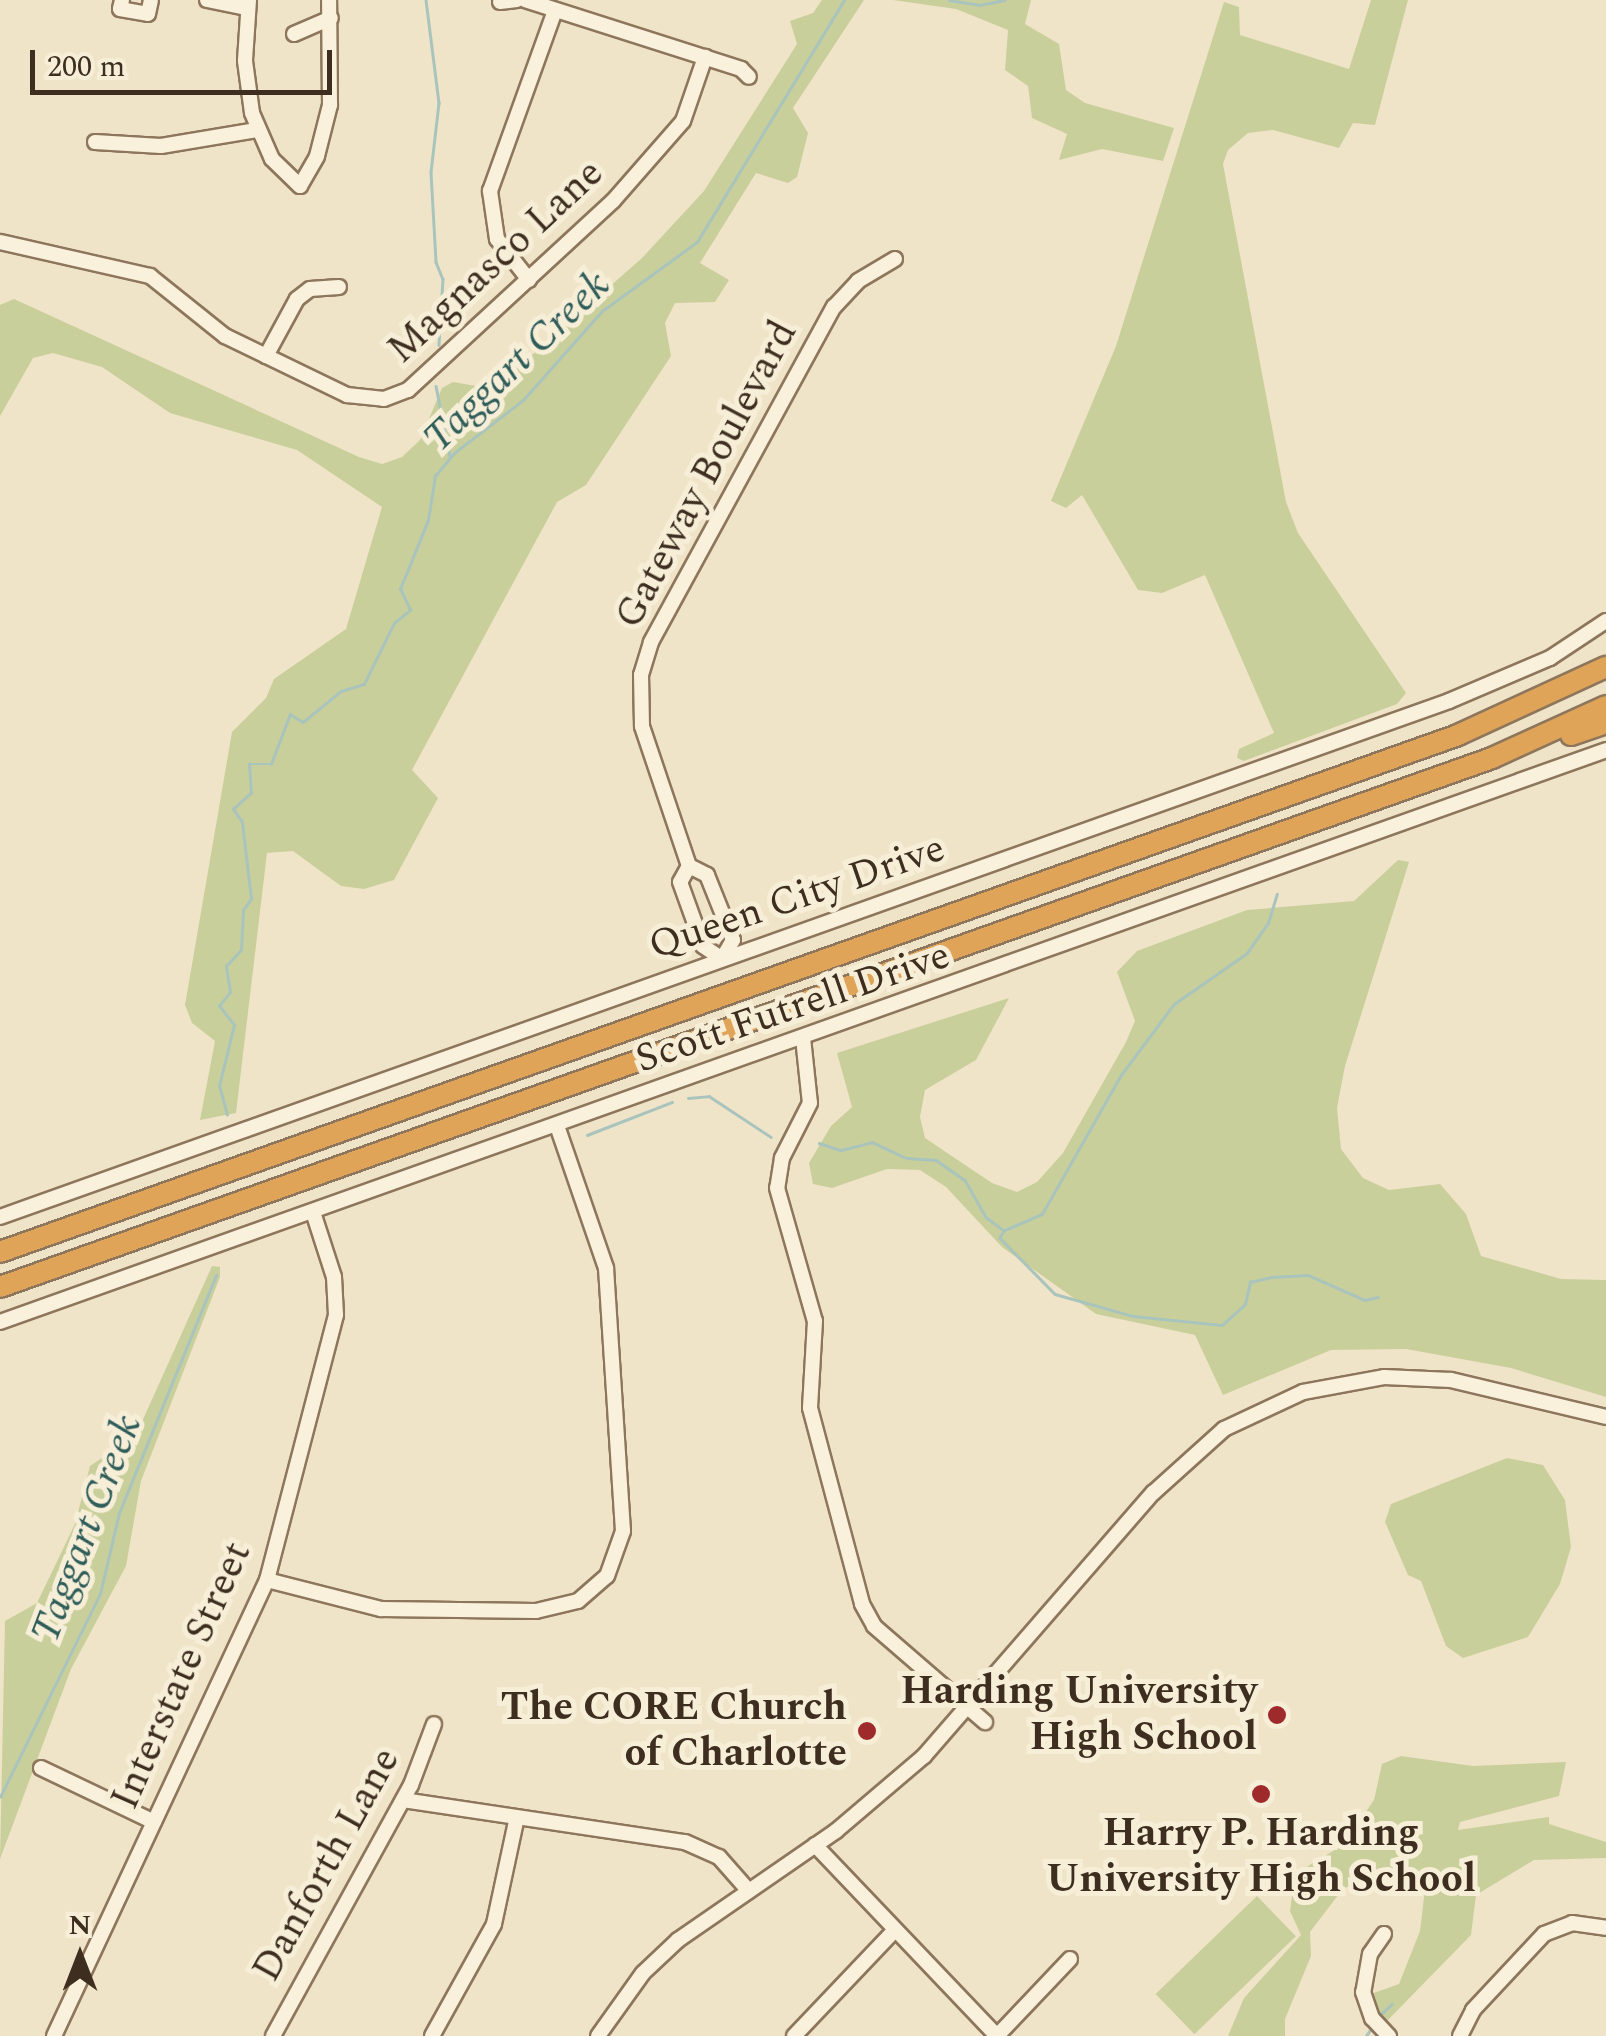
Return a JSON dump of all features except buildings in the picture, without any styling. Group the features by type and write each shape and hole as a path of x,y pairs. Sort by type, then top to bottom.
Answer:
{"highway":[{"path":"0,1252 1440,741 1543,700 1606,667"},
{"path":"1492,758 1606,706"},
{"path":"0,1287 1492,758 1606,724"}],"street":[{"path":"122,0 120,9 148,14 151,0"},
{"path":"207,0 248,4 246,79 257,130 272,159 300,186 317,156 330,106 329,0"},
{"path":"500,2 517,0"},
{"path":"525,0 704,57 749,78"},
{"path":"529,280 498,238 490,191 555,10"},
{"path":"294,34 331,18"},
{"name":"Magnasco Lane","path":"0,242 150,276 224,336 348,395 384,399 408,390 529,280 672,138 704,57"},
{"path":"95,142 161,146 257,130"},
{"name":"Gateway Boulevard","path":"689,866 680,882 703,946 722,959 733,940 707,875 689,866 641,718 642,674 651,642 834,307 858,281 895,259"},
{"path":"266,356 297,299 310,289 338,287"},
{"name":"Queen City Drive","path":"0,1217 1449,702 1528,668 1606,621"},
{"name":"Scott Futrell Drive","path":"0,1322 1606,750"},
{"path":"803,1038 810,1103 782,1158 778,1188 815,1322 810,1408 862,1604 874,1626 985,1722"},
{"path":"267,1580 380,1609 536,1610 578,1601 607,1576 623,1531 606,1268 557,1126"},
{"name":"Interstate Street","path":"54,2036 267,1580 336,1315 334,1277 313,1212"},
{"path":"598,2036 656,1960 897,1782 969,1710 1175,1469 1260,1410 1342,1382 1415,1377 1606,1416"},
{"name":"Danforth Lane","path":"273,2036 403,1800 434,1724"},
{"path":"41,1768 154,1822"},
{"path":"403,1800 693,1844 719,1858 749,1891"},
{"path":"432,2036 494,1924 517,1817"},
{"path":"815,1845 997,2036 1070,1960"},
{"path":"1460,2036 1473,2010 1535,1940 1572,1923 1606,1928"},
{"path":"794,2036 895,1930"},
{"path":"1384,1934 1370,1954 1363,1992 1372,2018 1389,2036"}],"green space":[{"path":"822,0 864,0 793,108 808,133 797,177 788,183 756,173 700,263 729,280 715,302 675,303 665,323 671,356 586,485 557,502 412,770 438,798 394,880 364,889 341,886 293,851 267,853 236,1113 200,1120 215,1041 192,1023 185,1005 232,732 266,698 274,679 346,629 382,507 297,450 170,413 102,367 53,353 33,358 0,416 0,305 14,299 359,457 382,464 402,457 420,440 442,388 453,382 482,387 515,370 642,258 704,191 797,44 790,21 813,13"},
{"path":"893,0 1031,0 1025,24 1059,44 1066,90 1085,103 1174,128 1163,161 1102,149 1059,160 1067,134 1032,118 1028,86 1005,70 1008,30 956,9"},
{"path":"1371,0 1408,0 1375,125 1353,123 1339,148 1273,130 1248,133 1228,150 1223,164 1286,502 1298,533 1406,693 1397,704 1244,761 1237,758 1239,749 1274,733 1205,575 1162,593 1138,590 1082,495 1066,508 1051,501 1116,346 1224,2 1239,7 1240,35 1349,69"},
{"path":"1398,860 1409,862 1345,1066 1337,1108 1341,1149 1363,1178 1389,1190 1440,1184 1466,1214 1481,1256 1561,1279 1606,1280 1606,1397 1511,1368 1406,1349 1331,1350 1223,1395 1195,1335 1096,1314 1002,1247 946,1187 920,1170 887,1169 832,1188 813,1184 809,1163 831,1126 852,1107 837,1053 1009,998 976,1060 925,1090 920,1117 925,1138 992,1183 1017,1192 1037,1182 1063,1153 1126,1042 1135,1021 1117,972 1137,951 1247,910 1354,901"},
{"path":"212,1266 220,1267 220,1277 141,1481 126,1566 71,1669 0,1859 5,1621 37,1603 75,1524 90,1466 136,1435"},
{"path":"1507,1458 1543,1465 1565,1500 1571,1547 1560,1584 1528,1637 1463,1658 1446,1646 1421,1581 1408,1575 1385,1522 1391,1504"},
{"path":"1401,1756 1473,1766 1566,1762 1559,1796 1460,1822 1458,1830 1549,1817 1549,1824 1606,1842 1606,1858 1534,1860 1476,1895 1471,1935 1385,2023 1371,1994 1399,1984 1420,1931 1424,1897 1423,1875 1379,1868 1342,1890 1310,1932 1311,1956 1285,2019 1285,2036 1228,2036 1244,1998 1301,1935 1290,1911 1295,1874 1343,1845 1374,1800 1382,1764"},
{"path":"1257,1896 1296,1936 1194,2034 1156,1994"}],"waterway":[{"path":"426,0 439,103 431,172 436,262 443,279 439,345"},
{"name":"Taggart Creek","path":"227,1115 219,1086 234,1025 219,1006 230,992 226,966 241,950 243,910 251,899 242,822 233,809 251,793 249,764 271,764 290,714 303,722 341,691 364,684 394,623 410,610 400,589 428,520 435,476 454,453 523,400 602,311 697,242 844,0"},
{"name":"Taggart Creek","path":"949,0 979,5 1005,0"},
{"path":"436,386 450,457"},
{"path":"1005,1230 1042,1214 1121,1075 1174,1004 1247,953 1268,923 1277,894"},
{"path":"688,1098 709,1096 771,1137"},
{"path":"587,1135 672,1102"},
{"path":"819,1143 841,1150 872,1142 907,1158 936,1160 965,1180 986,1217 1003,1230"},
{"path":"1004,1231 1000,1238 1055,1294 1133,1316 1222,1325 1245,1304 1250,1282 1272,1277 1308,1275 1365,1300 1378,1297"},
{"name":"Taggart Creek","path":"0,1797 100,1594 119,1513 216,1275"},
{"path":"1380,2015 1392,2004"},
{"path":"1366,2036 1370,2030"}],"place":[{"name":"Harding University High School","path":"1277,1715"},
{"name":"The CORE Church of Charlotte","path":"867,1731"},
{"name":"Harry P. Harding University High School","path":"1261,1794"}]}
